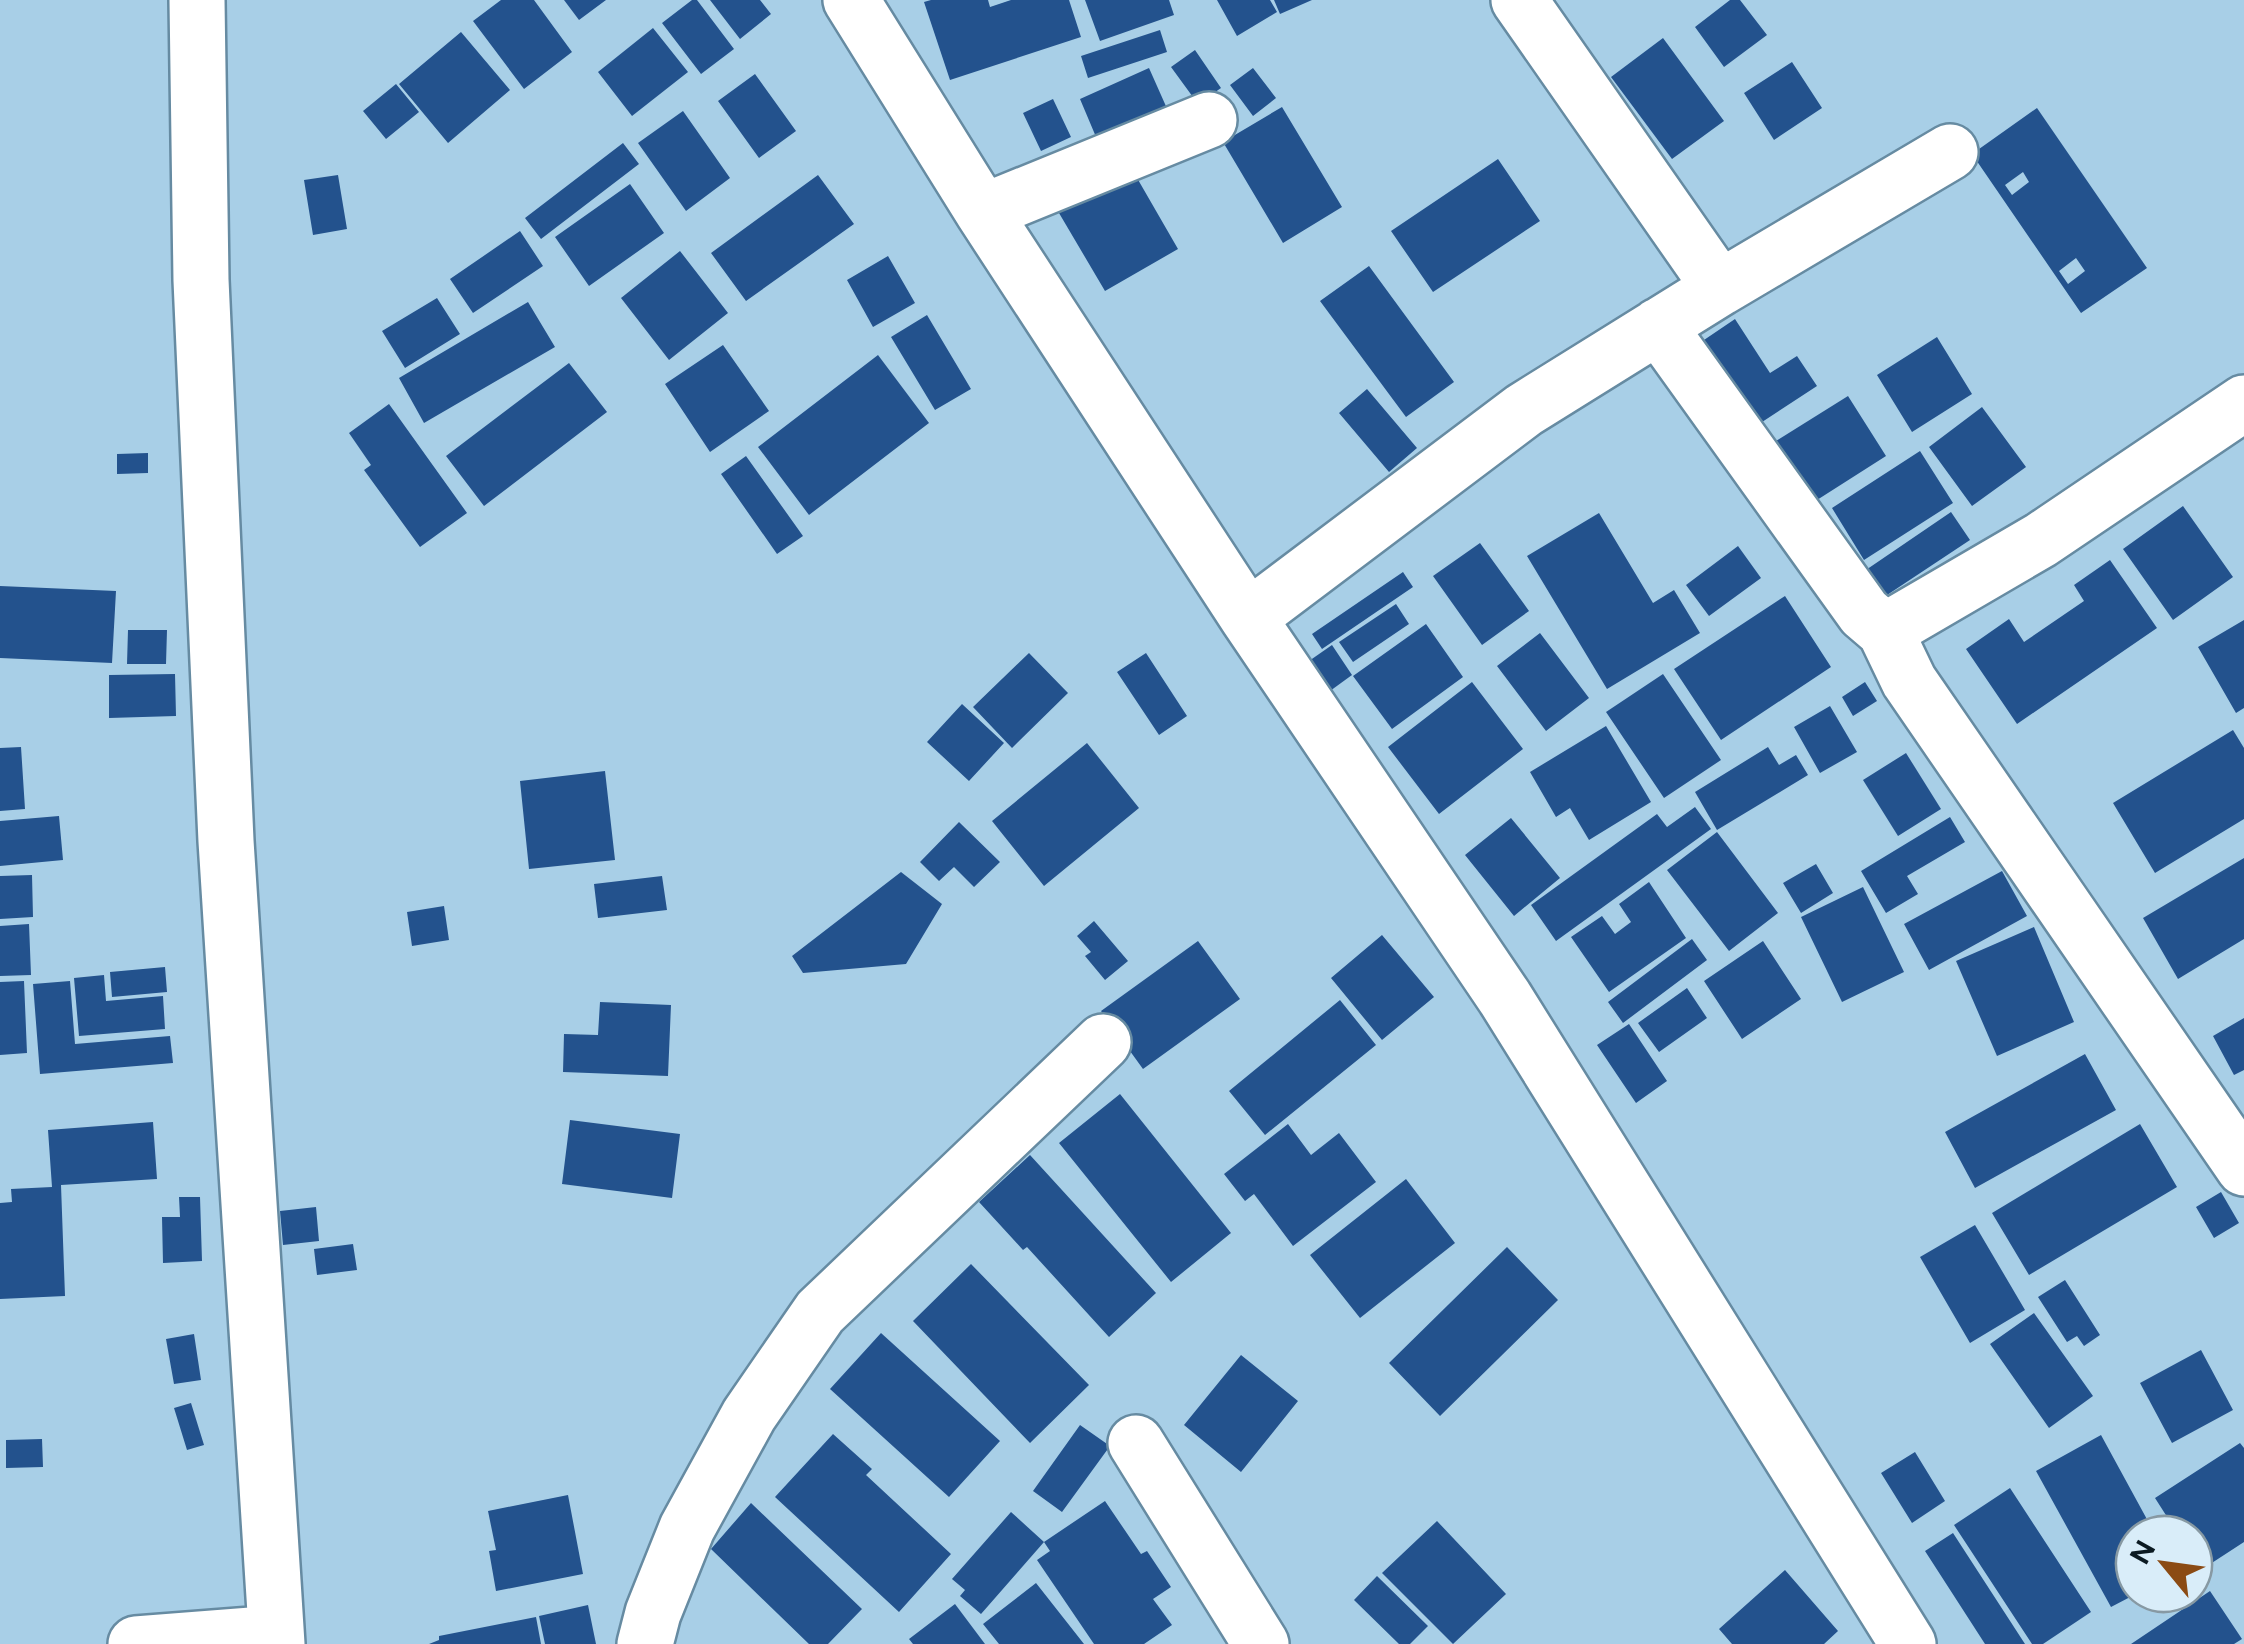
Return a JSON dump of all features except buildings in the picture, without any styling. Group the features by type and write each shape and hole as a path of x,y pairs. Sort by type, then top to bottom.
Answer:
{"street":[{"path":"136,1644 276,1638 226,842 201,280 197,0"},
{"path":"850,0 1248,618 1505,998 1908,1644"},
{"path":"1519,0 1720,288"},
{"path":"983,212 1209,120"},
{"path":"1248,618 1524,410 1950,152"},
{"path":"1658,326 1864,613 1884,632 1910,681 2244,1168"},
{"path":"1884,632 2041,540 2244,403"},
{"path":"646,1644 653,1613 687,1528 750,1415 820,1312 1103,1042"},
{"path":"1136,1444 1261,1644"}]}
